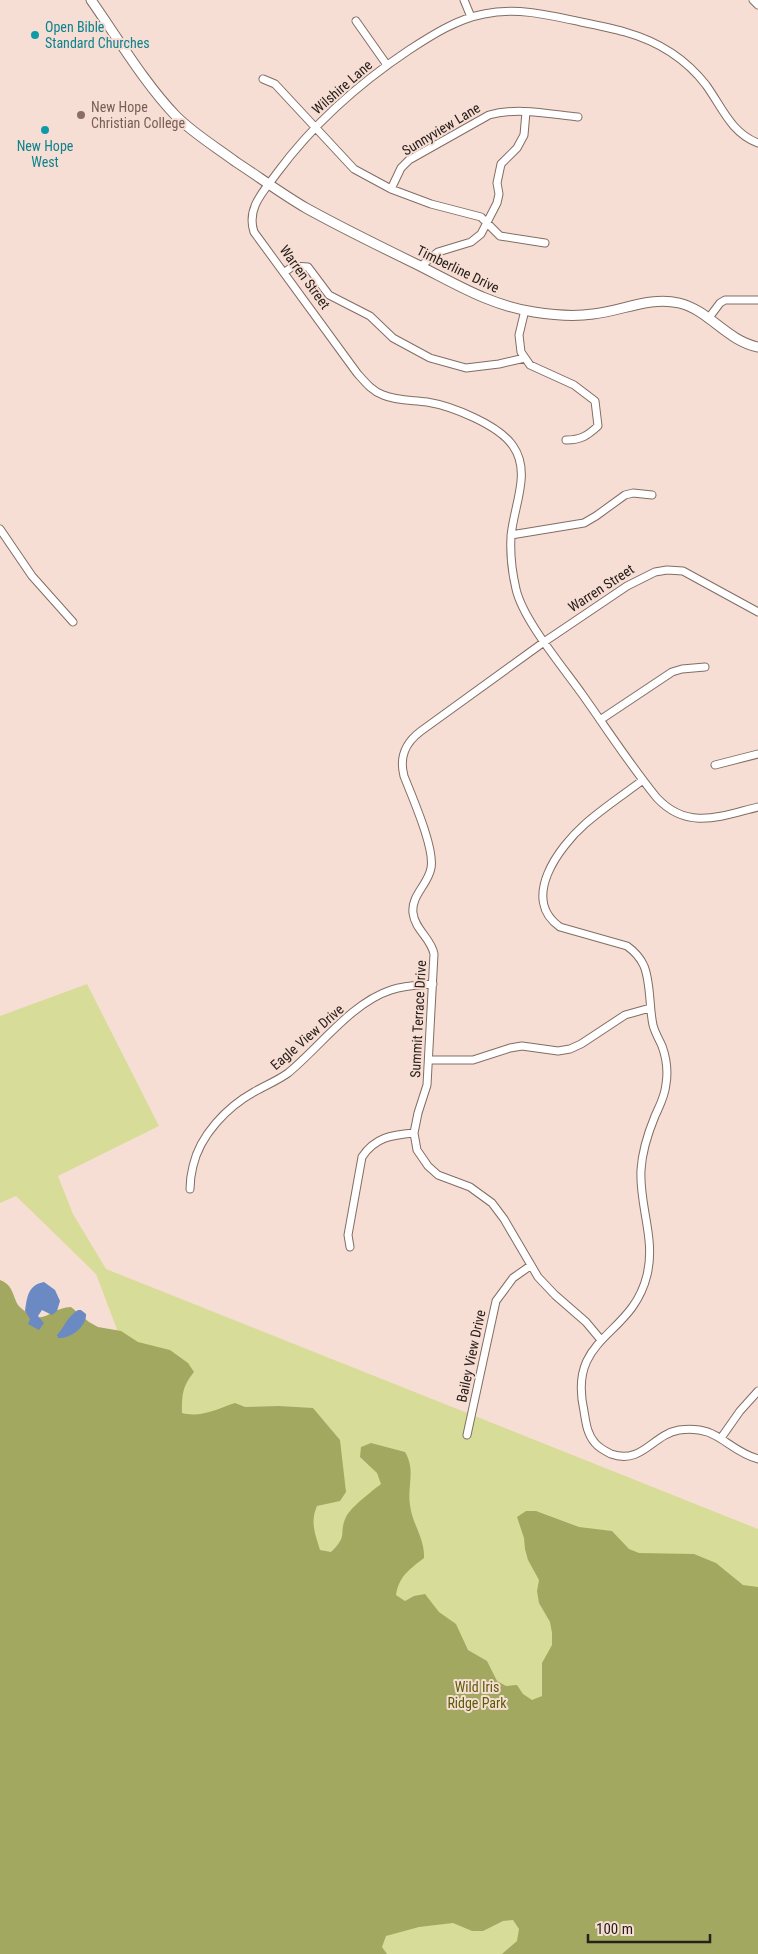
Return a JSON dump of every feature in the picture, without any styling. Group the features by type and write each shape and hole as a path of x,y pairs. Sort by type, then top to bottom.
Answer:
{"street":[{"path":"91,0 154,89 178,117 213,145 269,184"},
{"path":"464,0 471,17"},
{"path":"752,0 758,5"},
{"name":"Wilshire Lane","path":"269,184 314,128 352,91 425,39 471,17 500,11 532,12 624,32 648,40 674,55 688,66 706,86 736,130 758,143"},
{"name":"Wilshire Lane","path":"356,21 387,65"},
{"name":"Wilshire Lane","path":"263,79 275,84 314,128"},
{"name":"Sunnyview Lane","path":"391,189 401,168 409,160 489,115 501,111 578,117"},
{"path":"421,266 438,252 471,242 482,234 497,203 499,194 497,183 502,164 517,148 524,136 526,112"},
{"path":"314,128 354,169 391,189 431,204 481,217 500,236 545,243"},
{"name":"Timberline Drive","path":"269,184 304,207 479,297 502,305 569,316 594,314 661,300 680,303 698,309 708,319 735,337 758,347"},
{"name":"Warren Street","path":"269,184 252,212 251,223 254,232 357,373 381,395 397,400 430,403 470,416 493,426 504,434 520,456 522,470 511,536 512,568 518,596 544,642 643,780 662,804 673,812 686,817 708,818 758,807"},
{"path":"285,272 293,266 308,267 329,295 370,316 393,338 430,358 466,368 499,364 525,358"},
{"path":"708,319 720,303 725,300 758,300"},
{"path":"525,310 518,335 521,352 530,365 574,385 595,401 598,426 587,437 577,440 566,440"},
{"path":"511,536 584,523 625,495 633,493 652,495"},
{"path":"0,529 32,576 73,622"},
{"name":"Warren Street","path":"544,642 635,581 655,572 667,570 676,570 689,574 758,612"},
{"name":"Summit Terrace Drive","path":"414,1133 418,1113 426,1090 433,984 433,951 417,926 413,912 416,897 429,875 432,858 402,769 404,750 417,734 544,642"},
{"path":"600,720 672,672 705,667"},
{"path":"714,765 758,754"},
{"path":"643,780 589,821 570,839 550,871 543,888 542,900 549,916 560,927 622,945 634,952 645,968 650,1008 655,1033 664,1052 667,1078 663,1099 646,1142 641,1171 641,1188 650,1237 649,1266 644,1286 635,1304 619,1324 601,1340 586,1360 581,1377 581,1401 589,1434 595,1444 606,1452 618,1456 630,1456 641,1452 664,1436 675,1431 701,1430 712,1433 744,1454 758,1459"},
{"name":"Eagle View Drive","path":"190,1189 193,1166 206,1137 217,1122 235,1105 288,1073 347,1019 373,999 390,990 433,984"},
{"path":"429,1060 473,1060 522,1046 558,1051 570,1049 581,1044 625,1015 650,1008"},
{"path":"350,1247 348,1235 362,1157 370,1147 382,1138 414,1133 420,1154 431,1170 442,1177 470,1187 492,1203 507,1224 530,1266 549,1289 586,1322 601,1340"},
{"name":"Bailey View Drive","path":"467,1436 496,1301 513,1278 530,1266"},
{"path":"721,1438 740,1411 758,1391"}],"green space":[{"name":"Wild Iris Ridge Park","path":"87,984 159,1126 58,1176 73,1214 106,1269 758,1529 758,1954 285,1954 227,1623 96,1274 16,1196 0,1203 0,1016"},
{"name":"Wild Iris Ridge Park","path":"0,1280 10,1287 19,1306 33,1316 43,1317 58,1310 71,1307 98,1327 121,1331 138,1342 170,1350 188,1363 194,1372 183,1391 182,1413 202,1414 235,1403 245,1407 313,1408 340,1440 346,1492 340,1501 317,1506 314,1522 320,1550 331,1552 342,1538 344,1523 348,1513 381,1484 377,1473 360,1457 361,1447 371,1443 405,1452 411,1472 409,1498 411,1512 423,1544 424,1558 402,1578 396,1595 405,1601 414,1596 425,1594 439,1612 456,1624 468,1650 487,1661 497,1681 506,1686 517,1685 523,1694 532,1700 542,1696 542,1663 552,1645 552,1633 550,1622 539,1603 537,1591 539,1580 528,1560 524,1538 517,1517 526,1511 536,1511 579,1527 612,1531 629,1549 639,1553 694,1554 716,1563 743,1585 758,1587 758,1954 502,1954 517,1941 519,1929 513,1920 503,1921 483,1931 472,1931 453,1923 419,1927 386,1936 382,1947 387,1954 0,1954"}],"water":[{"path":"44,1282 55,1290 60,1301 57,1311 52,1315 42,1310 38,1316 44,1323 39,1330 28,1324 30,1319 25,1311 29,1292 35,1286"},
{"path":"78,1310 86,1314 86,1319 81,1328 68,1336 58,1338 57,1335 68,1319"}],"place":[{"name":"Open Bible Standard Churches","path":"35,35"},
{"name":"New Hope Christian College","path":"81,115"},
{"name":"New Hope West","path":"45,130"}]}
